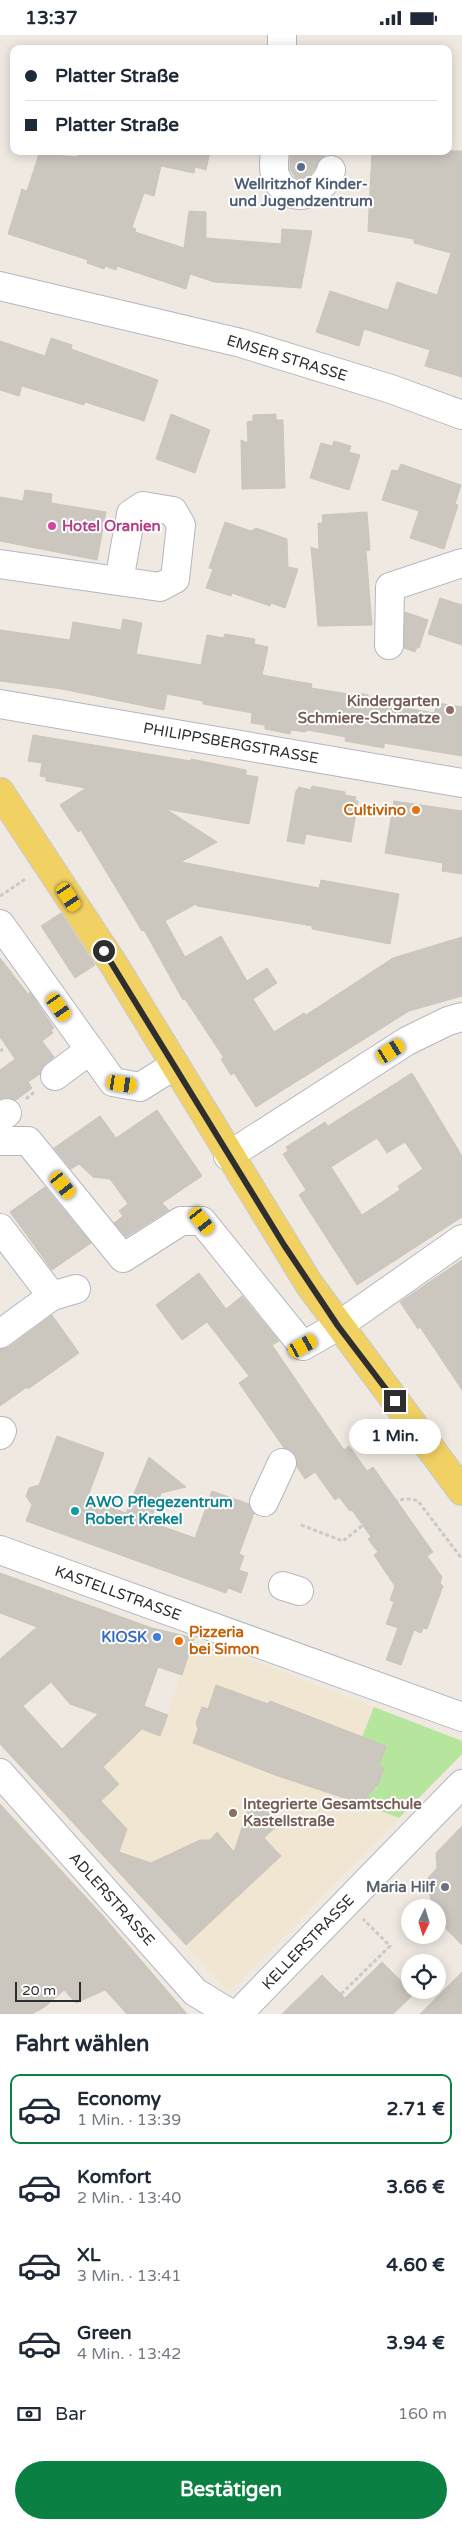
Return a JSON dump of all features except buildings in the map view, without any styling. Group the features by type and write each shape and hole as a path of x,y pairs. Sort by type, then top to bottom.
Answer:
{"main road":[{"path":"0,792 114,965 228,1155 338,1326 462,1491"}],"street":[{"path":"275,155 275,175 279,183 296,194 315,192 323,186 331,170"},
{"name":"EMSER STRASSE","path":"0,270 110,311"},
{"name":"EMSER STRASSE","path":"0,286 241,343 391,389 462,415"},
{"path":"389,645 390,587 462,563"},
{"path":"0,564 119,581"},
{"name":"PHILIPPSBERGSTRASSE","path":"0,704 462,783"},
{"path":"0,924 113,1082 140,1087 175,1065"},
{"path":"228,1155 407,1041 448,1021 462,1017"},
{"path":"55,1077 90,1050"},
{"path":"0,1141 28,1141 123,1259 180,1221 202,1221 303,1346 338,1326 462,1239"},
{"path":"0,1228 64,1292 0,1334"},
{"path":"264,1502 282,1463"},
{"name":"KASTELLSTRASSE","path":"0,1550 462,1717"},
{"name":"ADLERSTRASSE","path":"0,1773 195,1992 231,2014"},
{"name":"KELLERSTRASSE","path":"238,2014 462,1784"}],"path":[{"path":"0,896 30,876"},
{"path":"3,1116 55,1077"},
{"path":"383,1509 394,1501 409,1497 418,1501 462,1559"},
{"path":"301,1525 343,1541 362,1525"},
{"path":"341,1994 390,1945 369,1925"}],"shaded area":[{"name":"Integrierte Gesamtschule Kastellstraße","path":"194,1638 462,1741 462,1754 229,1992 59,1808 142,1729 160,1735"}],"green space":[{"path":"374,1707 462,1741 462,1754 399,1818 365,1805 371,1788 376,1789 384,1768 379,1766 386,1746 362,1737"}],"place":[{"name":"Wellritzhof Kinder- und Jugendzentrum","path":"301,167"},
{"name":"Hotel Oranien","path":"52,526"},
{"name":"Kindergarten Schmiere-Schmatze","path":"450,710"},
{"name":"Cultivino","path":"416,810"},
{"name":"AWO Pflegezentrum Robert Krekel","path":"75,1511"},
{"name":"KIOSK","path":"157,1637"},
{"name":"Pizzeria bei Simon","path":"179,1641"},
{"name":"Integrierte Gesamtschule Kastellstraße","path":"233,1813"},
{"name":"Maria Hilf","path":"445,1887"}],"route":[{"path":"104,951 309,1284 338,1326 395,1401"}]}
